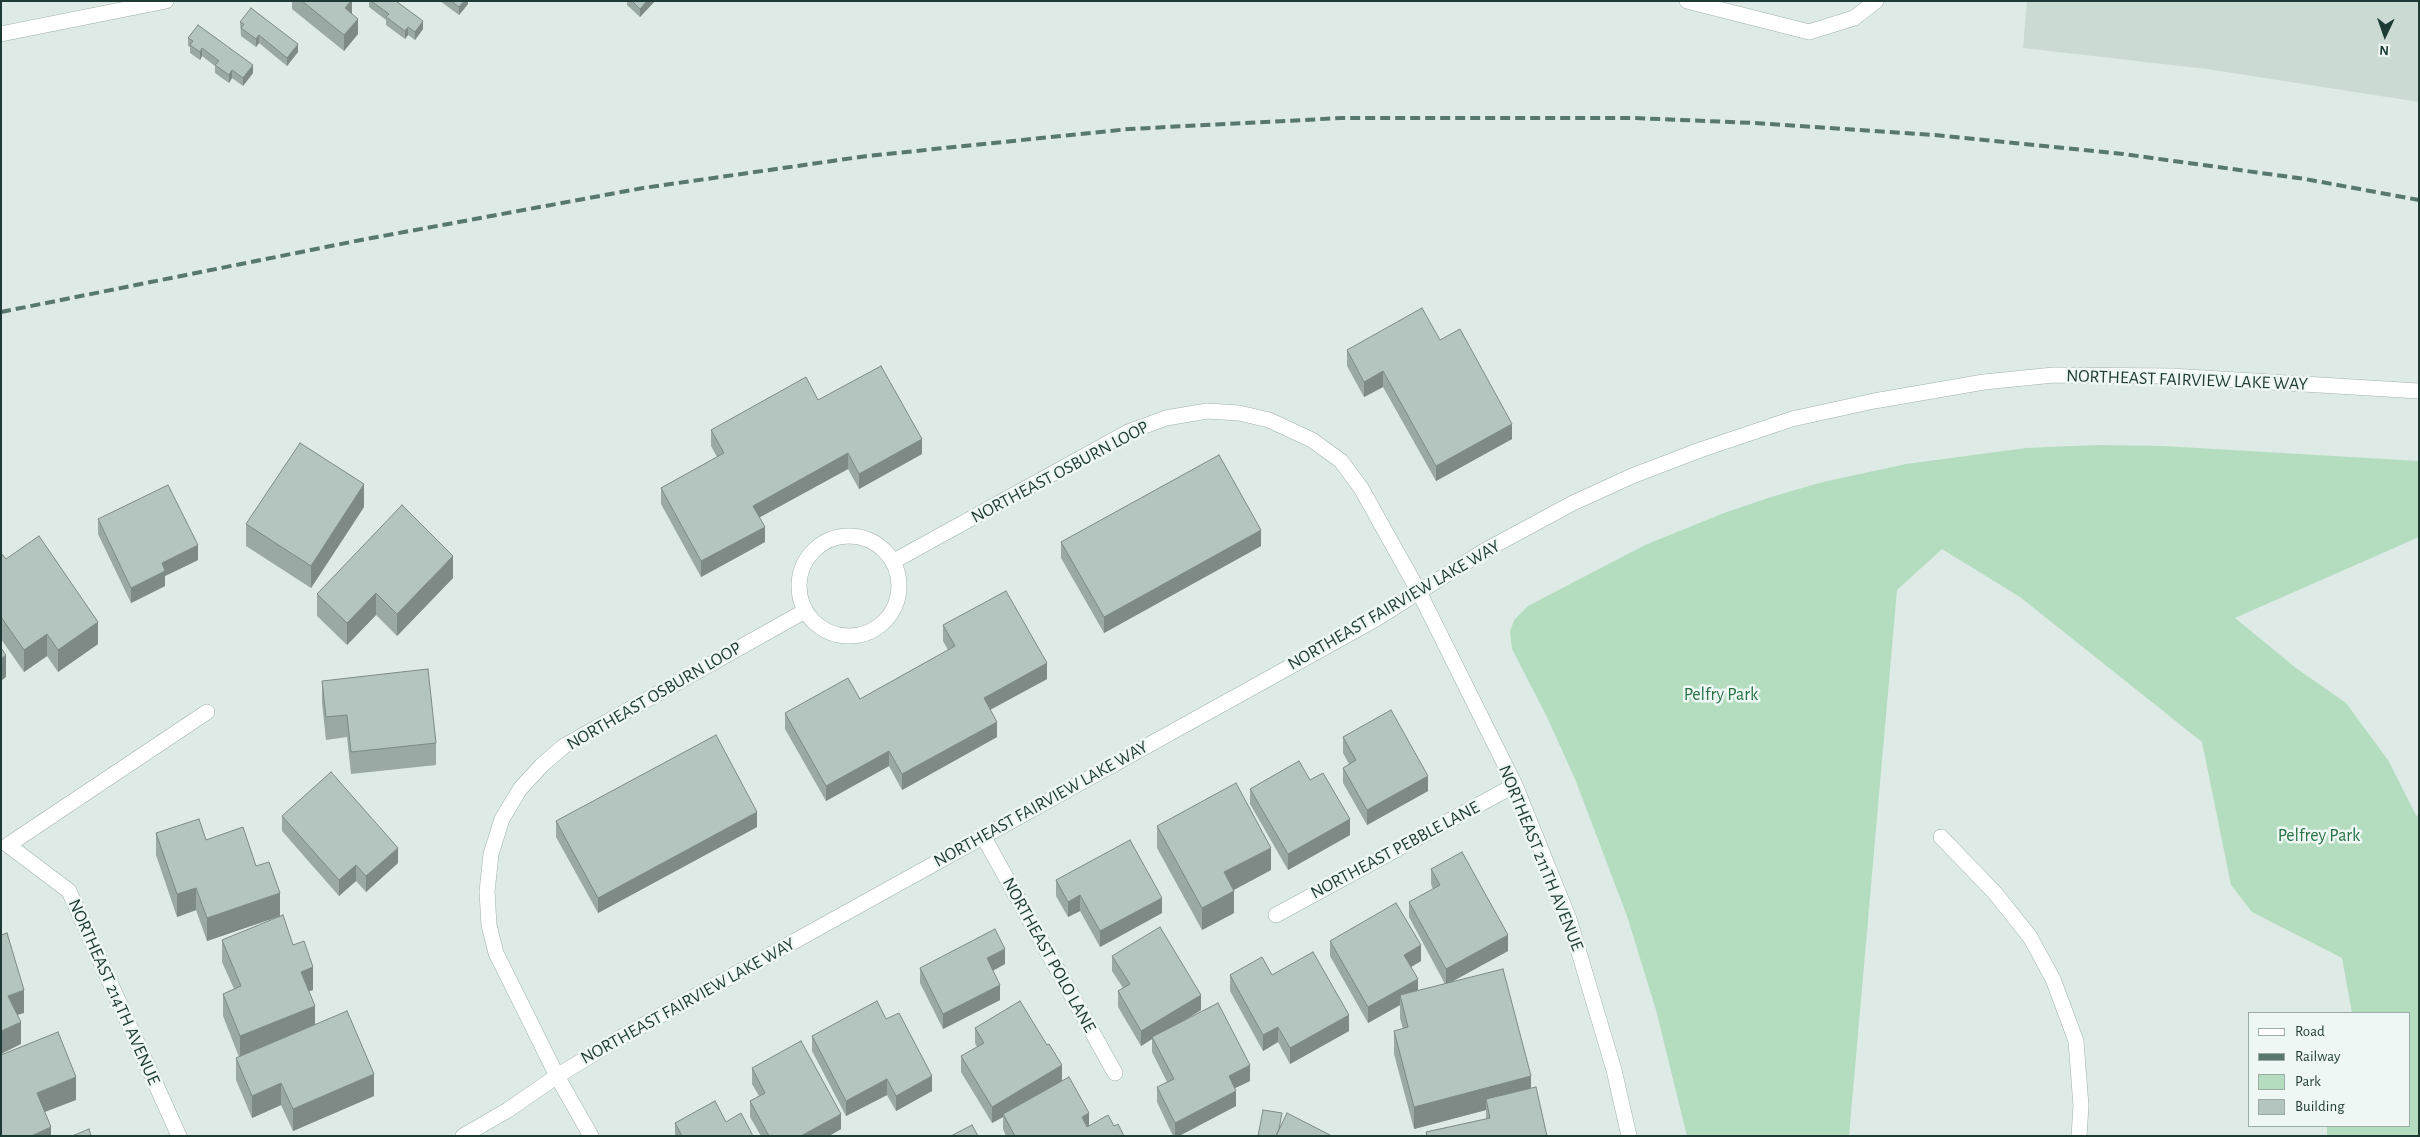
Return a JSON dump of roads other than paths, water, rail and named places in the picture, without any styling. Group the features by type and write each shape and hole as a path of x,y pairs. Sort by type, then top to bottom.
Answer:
{"street":[{"path":"1,34 166,1"},
{"path":"1687,1 1809,32 1854,18 1876,1"},
{"name":"NORTHEAST FAIRVIEW LAKE WAY","path":"463,1136 508,1110 557,1076 618,1039 1376,619 1484,551 1573,504 1632,476 1700,450 1792,420 1874,401 1984,382 2054,375 2105,374 2419,390"},
{"name":"NORTHEAST OSBURN LOOP","path":"894,561 1128,432 1166,418 1207,411 1238,413 1269,420 1312,440 1340,461 1361,488 1419,592"},
{"path":"857,536 875,543 894,561 900,585 897,602 888,618 869,632 843,636 820,627 805,611 800,596 799,583 803,564 816,547 835,537 857,536"},
{"name":"NORTHEAST 211TH AVENUE","path":"1419,592 1515,785 1569,918 1614,1070 1629,1136"},
{"name":"NORTHEAST OSBURN LOOP","path":"591,1136 557,1076 496,953 489,925 487,892 491,854 502,819 520,789 564,746 805,611"},
{"name":"NORTHEAST 214TH AVENUE","path":"178,1136 69,891 8,845 207,712"},
{"name":"NORTHEAST PEBBLE LANE","path":"1276,915 1515,785"},
{"name":"NORTHEAST POLO LANE","path":"983,836 1115,1073"},
{"path":"1942,837 1996,893 2019,922 2030,937 2053,980 2076,1040 2081,1106 2079,1136"}],"railway":[{"path":"1,312 361,240 643,188 867,156 1129,129 1342,118 1634,118 1755,123 1935,135 2123,154 2305,179 2419,200"}],"park label":[{"name":"Pelfry Park","path":"1721,695"},
{"name":"Pelfrey Park","path":"2319,836"}]}
